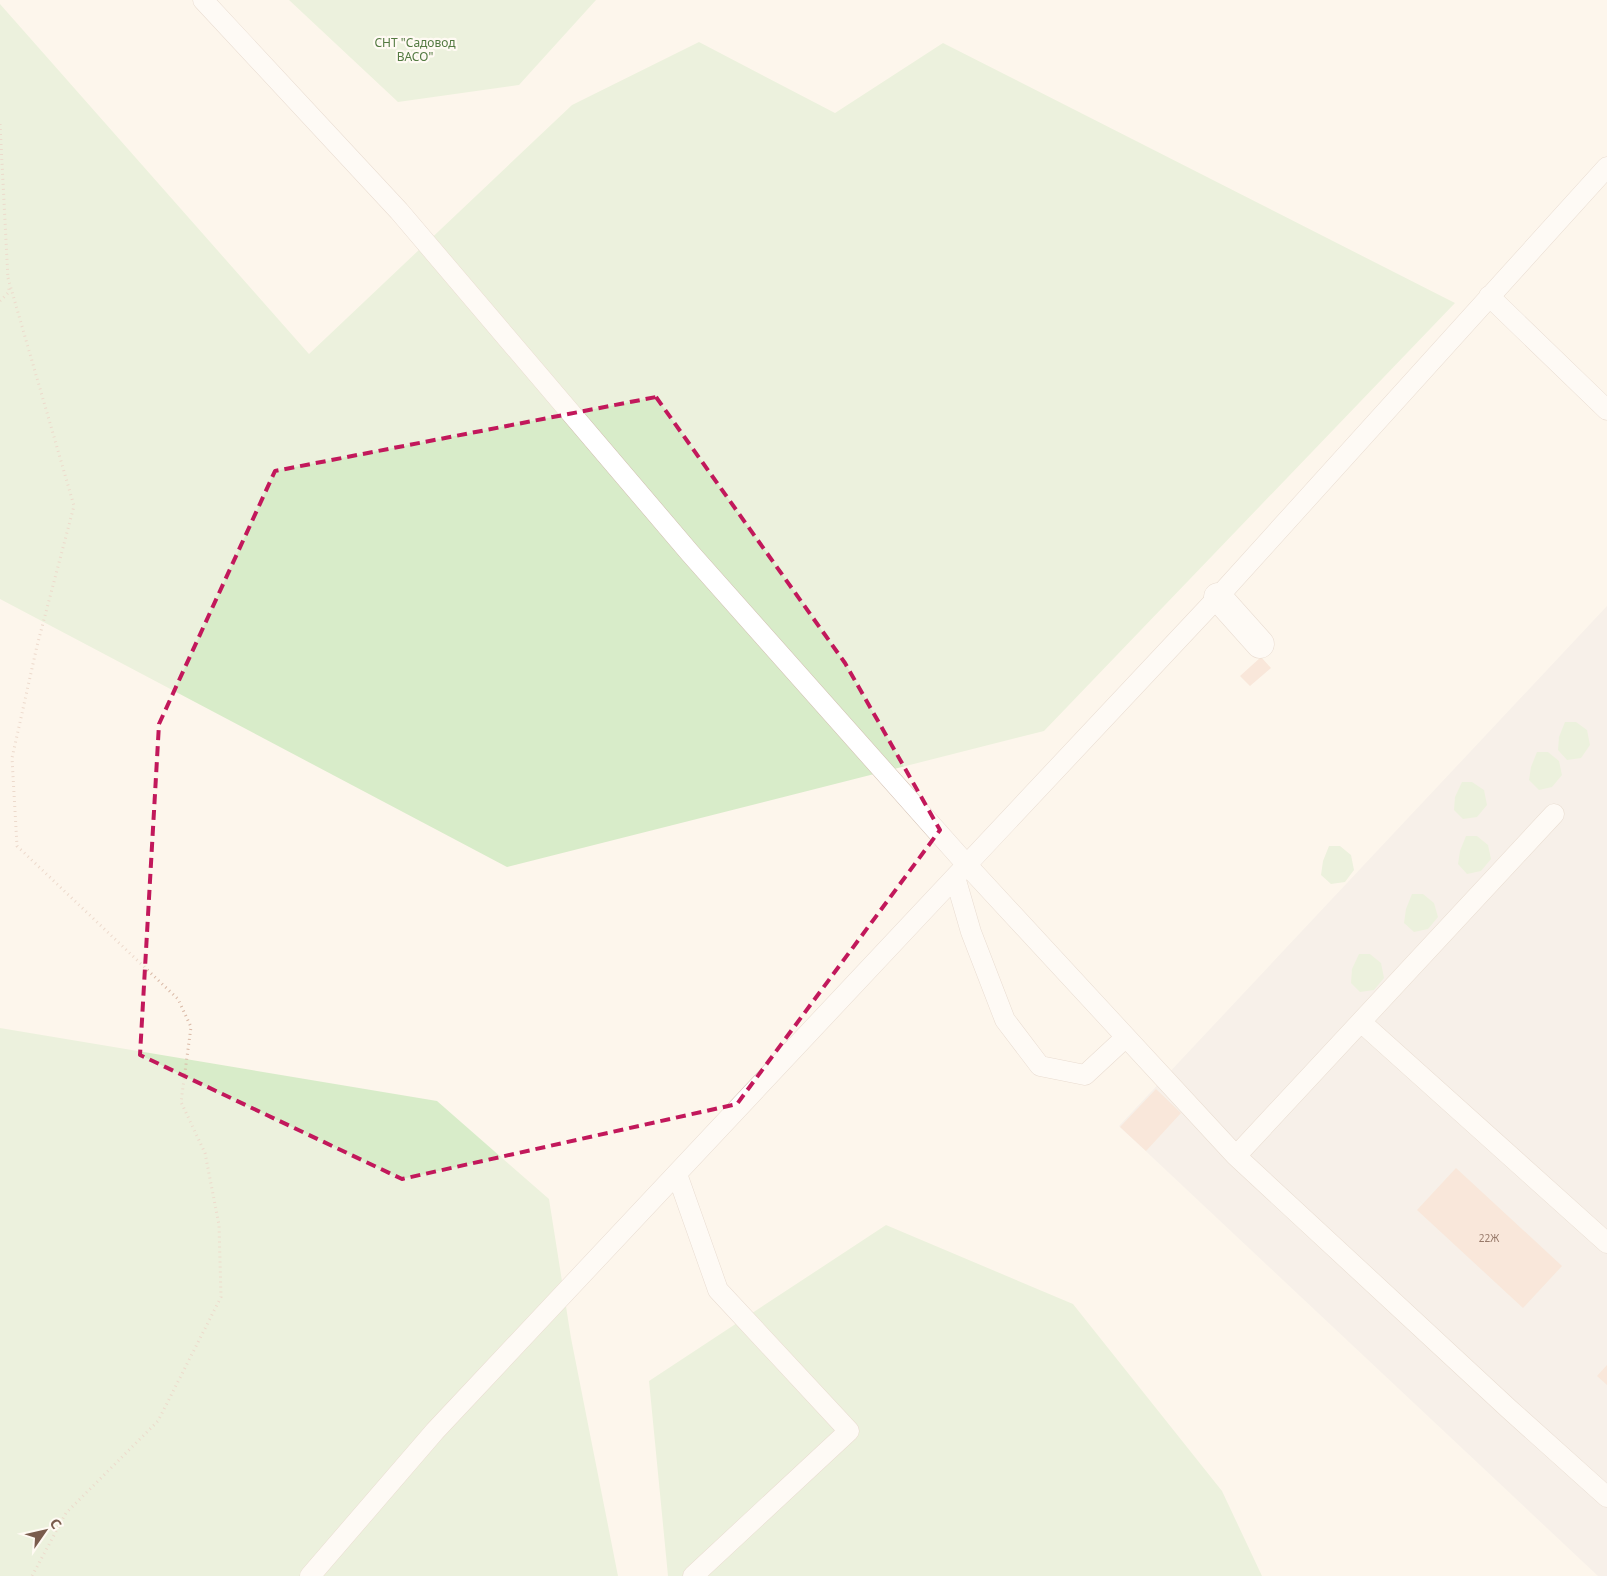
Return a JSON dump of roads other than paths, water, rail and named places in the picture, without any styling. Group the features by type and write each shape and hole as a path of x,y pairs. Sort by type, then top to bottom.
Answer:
{"street":[{"path":"1218,597 1260,644"}],"lane":[{"path":"203,0 399,211 961,871 1126,1037 1236,1156 1509,1409 1607,1497"},
{"path":"310,1576 436,1431 1218,597 1607,167"},
{"path":"1489,296 1607,410"},
{"path":"1236,1156 1554,814"},
{"path":"961,871 971,932 1005,1020 1040,1066 1085,1075 1126,1037"},
{"path":"1361,1022 1607,1243"},
{"path":"677,1174 718,1290 849,1431 693,1576"}],"park label":[{"name":"СНТ \"Садовод ВАСО\"","path":"415,50"}]}
